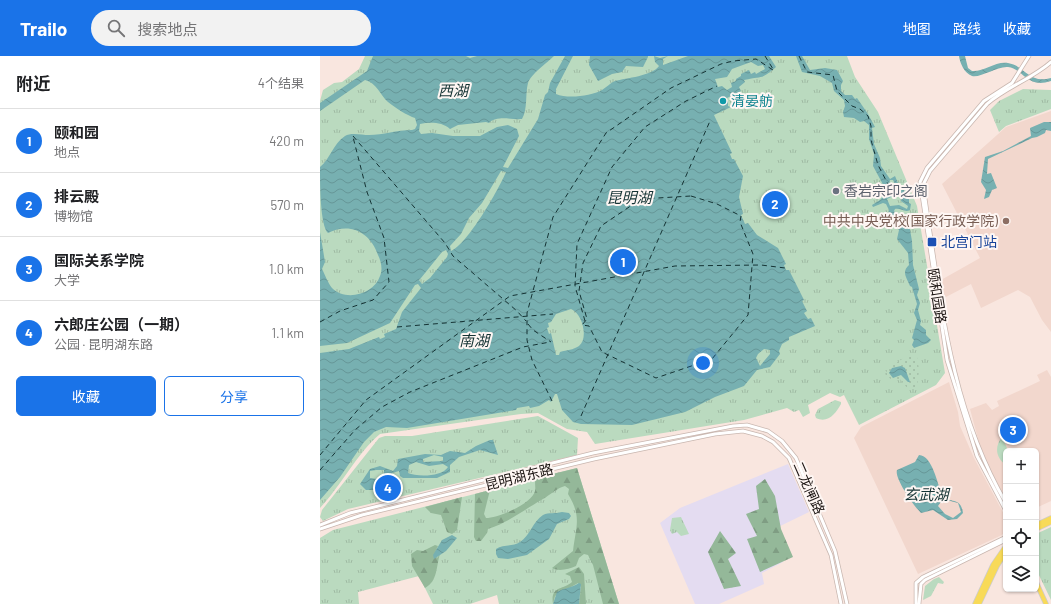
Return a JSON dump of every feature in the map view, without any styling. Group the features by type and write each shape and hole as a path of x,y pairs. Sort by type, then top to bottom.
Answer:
{"highway":[{"path":"1039,524 1051,518"},
{"path":"1039,528 1051,522"},
{"path":"975,604 993,565 1003,550"},
{"path":"979,604 1003,556"},
{"path":"1039,589 1046,604"}],"main road":[{"name":"颐和园路","path":"1003,506 986,476 975,450 947,360 920,186 922,178 928,168 990,96 1012,83 1029,56"},
{"name":"颐和园路","path":"1003,497 981,455 952,363 923,185 930,171 992,100 1036,74 1051,62"},
{"name":"二龙闸路","path":"719,428 747,425 764,429 777,437 796,458 835,549 847,604"},
{"name":"昆明湖东路","path":"320,525 350,513 593,453 719,428"},
{"name":"二龙闸路","path":"719,434 743,431 762,436 773,442 789,458 834,563 841,604"},
{"name":"昆明湖东路","path":"320,529 357,516 594,458 719,434"},
{"path":"805,494 810,491"},
{"path":"916,604 916,583 923,577 1003,538"},
{"path":"919,604 921,584 924,580 1003,541"}],"shaded area":[{"name":"中共中央党校(国家行政学院)","path":"1051,111 1051,332 1042,320 1030,297 1018,290 981,308 971,284 944,298 941,280 980,258 942,184 1006,127"},
{"path":"1047,370 1051,377 1051,501 1039,507 1039,448 1003,448 1003,493 981,450 970,409 986,403 992,410 999,406 997,401 1040,381 1037,375"},
{"path":"949,382 958,412 960,426 974,458 1003,512 1003,534 918,574 854,438 861,427"},
{"path":"788,464 809,512 772,530 772,537 783,562 762,573 764,584 719,604 695,604 660,523 680,508"}],"green space":[{"path":"365,56 847,56 855,77 878,112 917,206 945,373 936,385 859,425 844,395 840,397 830,393 808,405 810,413 803,417 799,410 794,412 787,408 744,420 595,444 587,432 567,429 538,413 521,414 380,434 364,450 320,508 320,101 323,90 334,83 342,82 359,69"},
{"path":"1023,89 1051,90 1051,109 1006,126 999,132 990,110 999,101"},
{"path":"908,356 917,357 919,370 917,387 908,389 900,379 893,381 885,374 890,366"},
{"path":"835,400 841,402 841,404 831,417 824,420 816,418 815,415 818,409"},
{"path":"538,416 578,438 577,455 348,509 323,521 320,517 322,510 379,438 385,436 412,436"},
{"path":"1002,437 1007,448 1003,448 1003,462 998,456 997,452 999,441"},
{"path":"577,468 619,604 499,604 497,595 470,604 433,604 419,576 358,592 359,604 320,604 320,538 333,530"},
{"path":"577,468 619,604 603,604 593,565 588,555 584,554 579,558 576,566 561,570 552,568 573,551 577,516 568,494 569,489 565,486 556,490 510,519 488,529 481,541 476,541 474,537 475,494 490,490 484,514 486,518 498,516 528,501 533,496 536,478"},
{"path":"765,479 775,496 781,529 793,557 760,572 747,539 757,536 746,514 759,509 756,486"},
{"path":"462,497 457,530 452,534 447,532 441,515 431,513 425,507"},
{"path":"681,517 689,534 681,536 677,532 672,534 670,530 672,518"},
{"path":"1051,527 1051,600 1039,575 1039,533"},
{"path":"720,531 736,553 728,559 741,586 724,589 708,552"},
{"path":"435,545 438,546 435,552 437,558 440,554 436,573 432,581 425,588 412,566 411,554 417,550 423,551"},
{"path":"579,567 584,574 586,604 579,604 581,587 578,583 555,596 553,604 553,594 555,591 572,582 570,576 565,574"},
{"path":"939,577 944,582 943,584 938,583 931,596 923,600 925,586"}],"water":[{"path":"373,56 466,56 470,58 477,56 554,56 536,72 528,83 525,111 522,119 500,118 489,123 458,125 450,129 436,123 420,124 419,131 421,134 432,133 453,136 480,136 497,127 508,125 517,129 519,136 503,167 508,168 538,119 550,83 565,56 573,56 556,89 556,94 573,97 592,94 602,90 615,81 651,72 659,66 655,62 654,56 660,58 668,56 663,59 663,65 688,56 769,56 776,67 764,76 744,80 745,82 739,87 741,91 719,102 720,104 728,101 728,106 731,107 714,115 732,153 730,154 732,159 734,159 743,176 739,197 743,214 741,215 745,224 748,223 757,235 778,248 786,264 784,265 786,270 789,270 804,300 802,301 807,311 804,313 808,319 811,318 815,326 789,337 789,340 782,344 779,351 780,354 770,367 757,370 744,386 715,397 685,412 632,425 581,424 573,422 562,410 557,394 555,394 551,402 549,400 539,406 530,408 529,406 517,408 516,410 407,428 386,427 374,432 364,442 340,477 320,500 320,353 349,349 379,337 380,339 385,337 384,334 396,329 402,312 421,288 418,284 415,285 390,323 347,343 320,346 320,232 325,262 322,269 332,288 338,292 345,295 352,295 366,291 377,282 381,273 381,268 380,260 374,247 370,240 364,235 351,229 336,230 328,233 325,229 321,203 320,167 337,143 347,135 374,135 412,130 415,129 417,125 415,118 391,104 373,84 365,80 320,111 320,103 367,71","holes":["751,62 758,66 763,65 765,69 756,74 755,72 751,74 749,70 741,74 736,81 731,83 732,87 727,90 722,86 718,87 715,79 727,77 732,69","501,171 506,172 497,191 474,228 458,247 451,251 450,246 461,234 469,218 482,203","446,250 448,254 447,257 430,278 422,284 419,280 442,252","571,309 575,311 583,326 584,337 582,342 579,346 560,352 559,355 556,355 551,333 549,334 547,328 549,327 548,323 551,322 556,314","764,349 770,350 770,354 760,366 756,358"]},
{"path":"590,56 648,57 643,67 626,66 622,72 612,74 598,81 589,65"},
{"path":"796,56 802,56 810,70 825,68 837,70 843,81 841,91 845,95 852,95 855,99 857,98 875,127 872,128 874,144 880,158 881,166 890,179 895,176 901,190 903,189 909,198 909,203 911,204 910,210 906,211 895,209 894,211 898,217 909,224 912,241 913,265 919,289 917,295 920,303 918,310 921,321 920,325 926,330 926,335 931,340 928,343 914,348 912,345 914,340 912,338 917,320 914,313 917,304 912,287 910,286 905,275 905,270 909,265 908,253 897,239 899,230 888,216 889,210 886,204 883,203 873,207 872,205 880,200 887,192 873,166 874,154 869,139 869,125 864,121 860,122 854,118 844,117 844,100 834,91 832,83 820,76 802,72","holes":["890,180 893,180 898,190 900,189 901,201 908,206 907,209 899,205 890,206 887,199 895,195 897,190 889,184"]},
{"path":"959,56 965,56 968,68 972,71 1008,63 1019,67 1032,77 1037,79 1051,78 1051,81 1043,83 1031,81 1018,71 1008,67 999,68 980,75 972,76 969,75 963,68"},
{"path":"1044,122 1051,122 1051,131 1046,130 1045,133 1037,137 988,159 987,174 991,173 997,188 992,190 989,197 984,199 986,190 981,182 985,157 1003,151 1031,136 1030,128"},
{"path":"901,366 905,368 910,382 908,382 901,375 893,378 889,373 892,368"},
{"path":"493,440 498,455 480,450 459,457 450,465 450,472 437,478 403,478 400,476 399,471 392,473 389,484 379,490 366,490 360,484 370,469 380,466 393,471 397,466 398,459 425,454 441,455 450,451 465,453 476,446","holes":["434,455 443,457 443,461 423,462 423,459","416,462 429,466 443,464 448,467 440,473 417,475 408,473 409,465","384,470 384,474 377,479 370,478 370,471"]},
{"name":"玄武湖","path":"919,455 928,460 944,497 957,502 960,504 962,507 963,513 957,519 948,520 933,510 921,513 905,492 898,479 897,470 915,462","holes":["943,499 958,503 961,512 953,518 945,514 938,506"]},
{"path":"562,512 569,513 571,516 569,519 557,524 549,539 527,555 508,559 498,558 496,549 520,542 543,515"},
{"path":"452,535 457,538 446,551 434,559 433,555 442,540"},
{"path":"579,583 581,584 579,604 553,604 557,592"}],"ferry route":[{"path":"765,56 773,69"},
{"path":"799,56 807,72 833,75 837,91 852,106 860,109 868,116 871,126 871,140 878,165 889,186 892,185"},
{"path":"552,401 532,360 527,340 527,313 553,217 606,133 671,88 721,64 733,61 756,59 773,70"},
{"path":"585,321 575,286 577,244 612,167 645,127 686,101 717,86"},
{"path":"581,416 710,121"},
{"path":"353,136 445,243 453,256 517,311 526,321"},
{"path":"320,322 340,311 373,300 389,282 384,238 367,192 353,137"},
{"path":"691,196 717,204 741,216 740,222 753,254 748,315 712,359 656,378 602,352 589,326 582,325 587,319 579,291 583,263 601,226 641,199 691,196"},
{"path":"320,455 366,400 510,296 675,266 761,265 785,268"},
{"path":"397,327 553,314"},
{"path":"528,324 533,330 551,342"},
{"path":"320,470 355,430 382,407 410,392 523,347 550,342"}],"place":[{"name":"清晏舫","path":"723,101"},
{"name":"香岩宗印之阁","path":"836,191"},
{"name":"排云殿","path":"775,204"},
{"name":"中共中央党校(国家行政学院)","path":"1006,221"},
{"name":"北宫门站","path":"932,242"},
{"name":"颐和园","path":"623,262"},
{"name":"国际关系学院","path":"1013,430"},
{"name":"六郎庄公园（一期）","path":"388,488"}],"water label":[{"name":"西湖","path":"453,91"},
{"name":"昆明湖","path":"629,198"},
{"name":"南湖","path":"474,341"}]}
